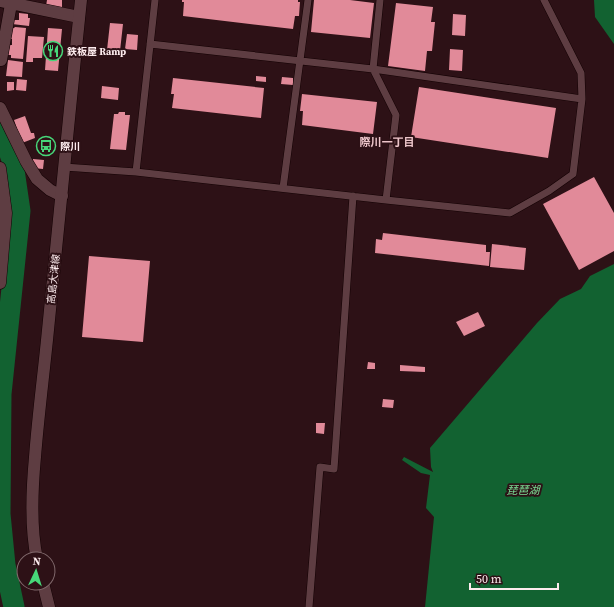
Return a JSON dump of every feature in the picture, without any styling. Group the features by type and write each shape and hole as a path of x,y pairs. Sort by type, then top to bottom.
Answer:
{"main road":[{"name":"高島大津線","path":"36,551 33,522 32,488 81,0"},
{"path":"1,60 5,2 79,17"},
{"path":"0,108 26,161 37,179 50,190 62,196"},
{"path":"0,168 6,213 0,283"},
{"path":"45,591 49,607"}],"lane":[{"path":"136,172 155,0"},
{"path":"283,188 308,0"},
{"path":"380,0 373,69 396,115 386,200"},
{"path":"64,167 136,172 510,213 549,192 573,174 582,98 581,73 544,0"},
{"path":"150,44 373,69 582,98"},
{"path":"309,607 320,467 334,469 353,196"}],"water":[{"path":"594,0 614,0 614,44 595,17"},
{"name":"琵琶湖","path":"614,264 614,607 425,607 434,517 426,508 430,475 421,473 402,460 404,457 433,472 431,467 430,448 537,323 560,299 581,289 590,276"}],"building":[{"path":"47,0 62,0 62,8 46,6"},
{"path":"182,0 298,0 298,2 300,2 299,16 295,16 293,29 183,16 184,2 182,2"},
{"path":"314,0 350,0 374,3 370,38 311,32"},
{"path":"396,3 433,7 431,22 435,22 432,51 427,51 425,71 388,66"},
{"path":"19,13 28,14 28,18 30,18 29,26 12,24 12,20 19,20"},
{"path":"453,14 466,15 465,36 452,35"},
{"path":"110,23 123,24 120,51 107,50"},
{"path":"11,28 26,28 23,59 11,58 11,55 8,55 10,45 12,45 12,39 10,39"},
{"path":"48,28 62,29 58,71 45,70"},
{"path":"127,34 138,35 137,50 125,49"},
{"path":"28,36 44,37 42,58 33,58 33,62 26,62"},
{"path":"450,49 463,50 462,71 449,70"},
{"path":"8,60 23,62 22,77 6,76"},
{"path":"256,76 266,77 266,82 256,81"},
{"path":"282,77 293,78 293,85 281,84"},
{"path":"173,78 264,88 261,118 172,108 174,94 171,94"},
{"path":"17,79 27,80 26,91 16,90"},
{"path":"7,82 14,82 14,90 7,91"},
{"path":"102,86 119,88 118,100 101,98"},
{"path":"419,87 556,108 548,158 411,137"},
{"path":"302,94 377,102 373,134 302,125 303,111 300,111"},
{"path":"119,112 125,112 125,115 130,115 126,150 110,149 114,114 118,114"},
{"path":"25,116 31,133 34,133 35,138 22,143 14,120"},
{"path":"33,159 44,160 43,169 33,168"},
{"path":"594,177 614,213 614,251 579,270 543,204"},
{"path":"383,233 486,245 486,252 490,252 489,266 375,253 376,239 382,240"},
{"path":"492,244 526,248 524,270 490,267"},
{"path":"89,256 150,261 143,342 82,337"},
{"path":"478,312 485,326 464,336 456,322"},
{"path":"368,362 375,363 375,369 367,369"},
{"path":"400,365 425,367 425,372 400,371"},
{"path":"383,399 394,400 393,408 382,407"},
{"path":"316,423 325,423 324,434 316,433"}],"waterway":[{"name":"際川","path":"0,126 13,163 20,211 1,394 0,514 5,565 14,607"}],"place":[{"name":"鉄板屋 Ramp","path":"53,51"},
{"name":"際川","path":"46,146"}],"district":[{"name":"際川一丁目","path":"387,142"}]}
